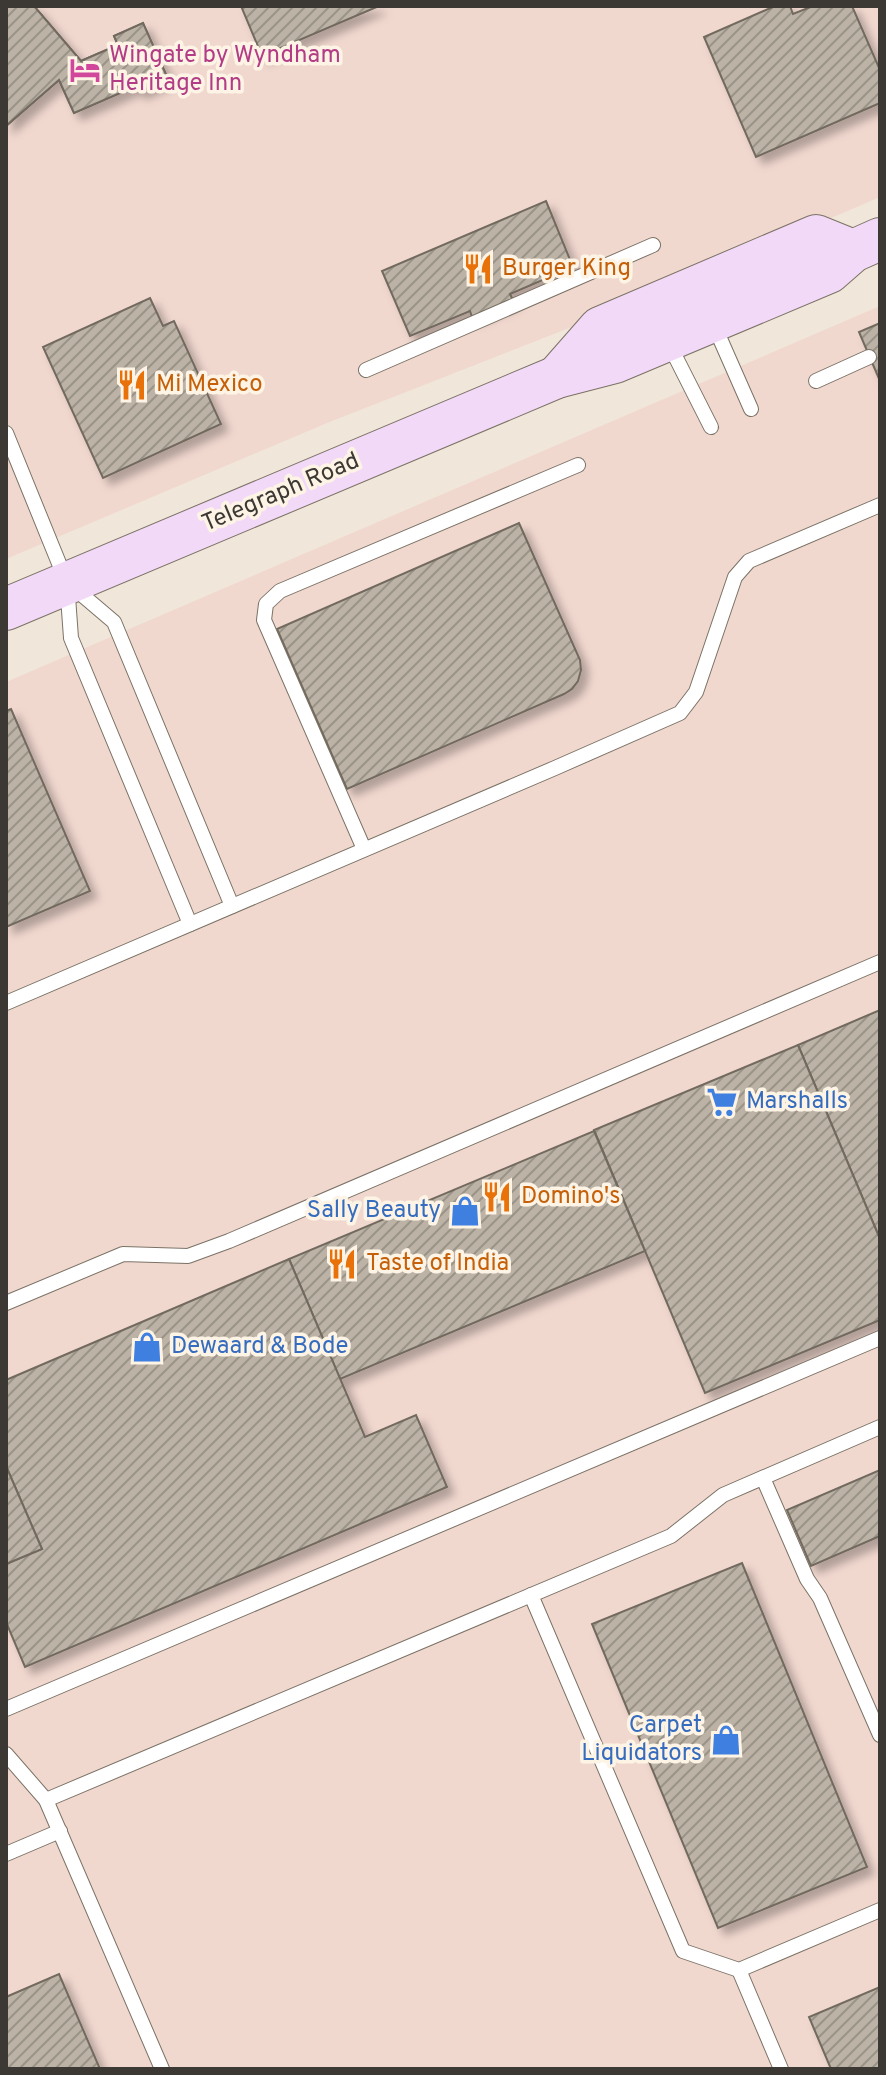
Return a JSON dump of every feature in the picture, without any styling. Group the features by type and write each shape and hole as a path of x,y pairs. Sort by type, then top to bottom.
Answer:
{"street":[{"name":"Telegraph Road","path":"557,377 600,328 816,236 866,245"},
{"name":"Telegraph Road","path":"6,609 557,377 615,362 829,272 866,245"}],"lane":[{"path":"366,370 653,245"},
{"path":"713,321 751,409"},
{"path":"667,340 711,427"},
{"path":"816,381 869,357"},
{"path":"6,433 67,583 71,638 190,924"},
{"path":"364,849 264,620 266,604 280,591 578,465"},
{"path":"6,1003 680,713 696,692 735,577 749,561 880,505"},
{"path":"67,583 114,622 232,906"},
{"path":"6,1303 123,1254 188,1256 229,1241 880,962"},
{"path":"6,1709 880,1338"},
{"path":"46,1800 671,1536 723,1495 880,1427"},
{"path":"763,1478 880,1735"},
{"path":"531,1595 683,1951 739,1970 880,1910"},
{"path":"6,1754 46,1800 162,2069"},
{"path":"6,1854 60,1831"},
{"path":"739,1970 781,2069"}],"shaded area":[{"path":"6,6 880,6 880,197 638,301 327,423 6,559"},
{"path":"880,306 880,2069 6,2069 6,682"}],"building":[{"name":"Wingate by Wyndham Heritage Inn","path":"6,6 34,6 81,61 118,45 114,36 143,23 168,79 139,92 136,86 74,113 59,80 6,126"},
{"name":"Wingate by Wyndham Heritage Inn","path":"6,6 34,6 81,61 118,45 114,36 143,23 168,79 139,92 136,86 74,113 59,80 6,126"},
{"path":"241,6 379,6 262,56"},
{"path":"775,6 790,6 793,14 813,6 852,6 880,70 880,103 756,157 704,37"},
{"name":"Burger King","path":"546,201 573,267 510,294 513,300 472,317 470,311 410,336 382,271"},
{"name":"Mi Mexico","path":"150,298 163,326 174,321 221,424 103,478 43,347"},
{"path":"880,323 880,381 859,332"},
{"path":"519,523 580,660 578,681 564,694 347,789 277,629"},
{"path":"11,709 90,891 6,927 6,711"},
{"path":"880,1010 880,1239 798,1045"},
{"path":"798,1045 880,1239 880,1320 705,1393 594,1130"},
{"path":"594,1131 645,1251 340,1379 289,1259"},
{"path":"289,1259 365,1437 416,1415 447,1487 25,1667 6,1622 6,1564 42,1549 6,1466 6,1380"},
{"path":"6,1466 42,1549 6,1564"},
{"path":"880,1470 880,1536 811,1566 787,1510"},
{"path":"742,1563 867,1867 718,1928 592,1624"},
{"path":"59,1974 100,2069 6,2069 6,1997"},
{"path":"880,1987 880,2069 831,2069 809,2017"}],"place":[{"name":"Wingate by Wyndham Heritage Inn","path":"85,70"},
{"name":"Burger King","path":"478,269"},
{"name":"Mi Mexico","path":"132,385"},
{"name":"Marshalls","path":"722,1102"},
{"name":"Domino's","path":"497,1197"},
{"name":"Sally Beauty","path":"465,1211"},
{"name":"Taste of India","path":"342,1264"},
{"name":"Dewaard & Bode","path":"147,1347"},
{"name":"Carpet Liquidators","path":"726,1740"}]}
